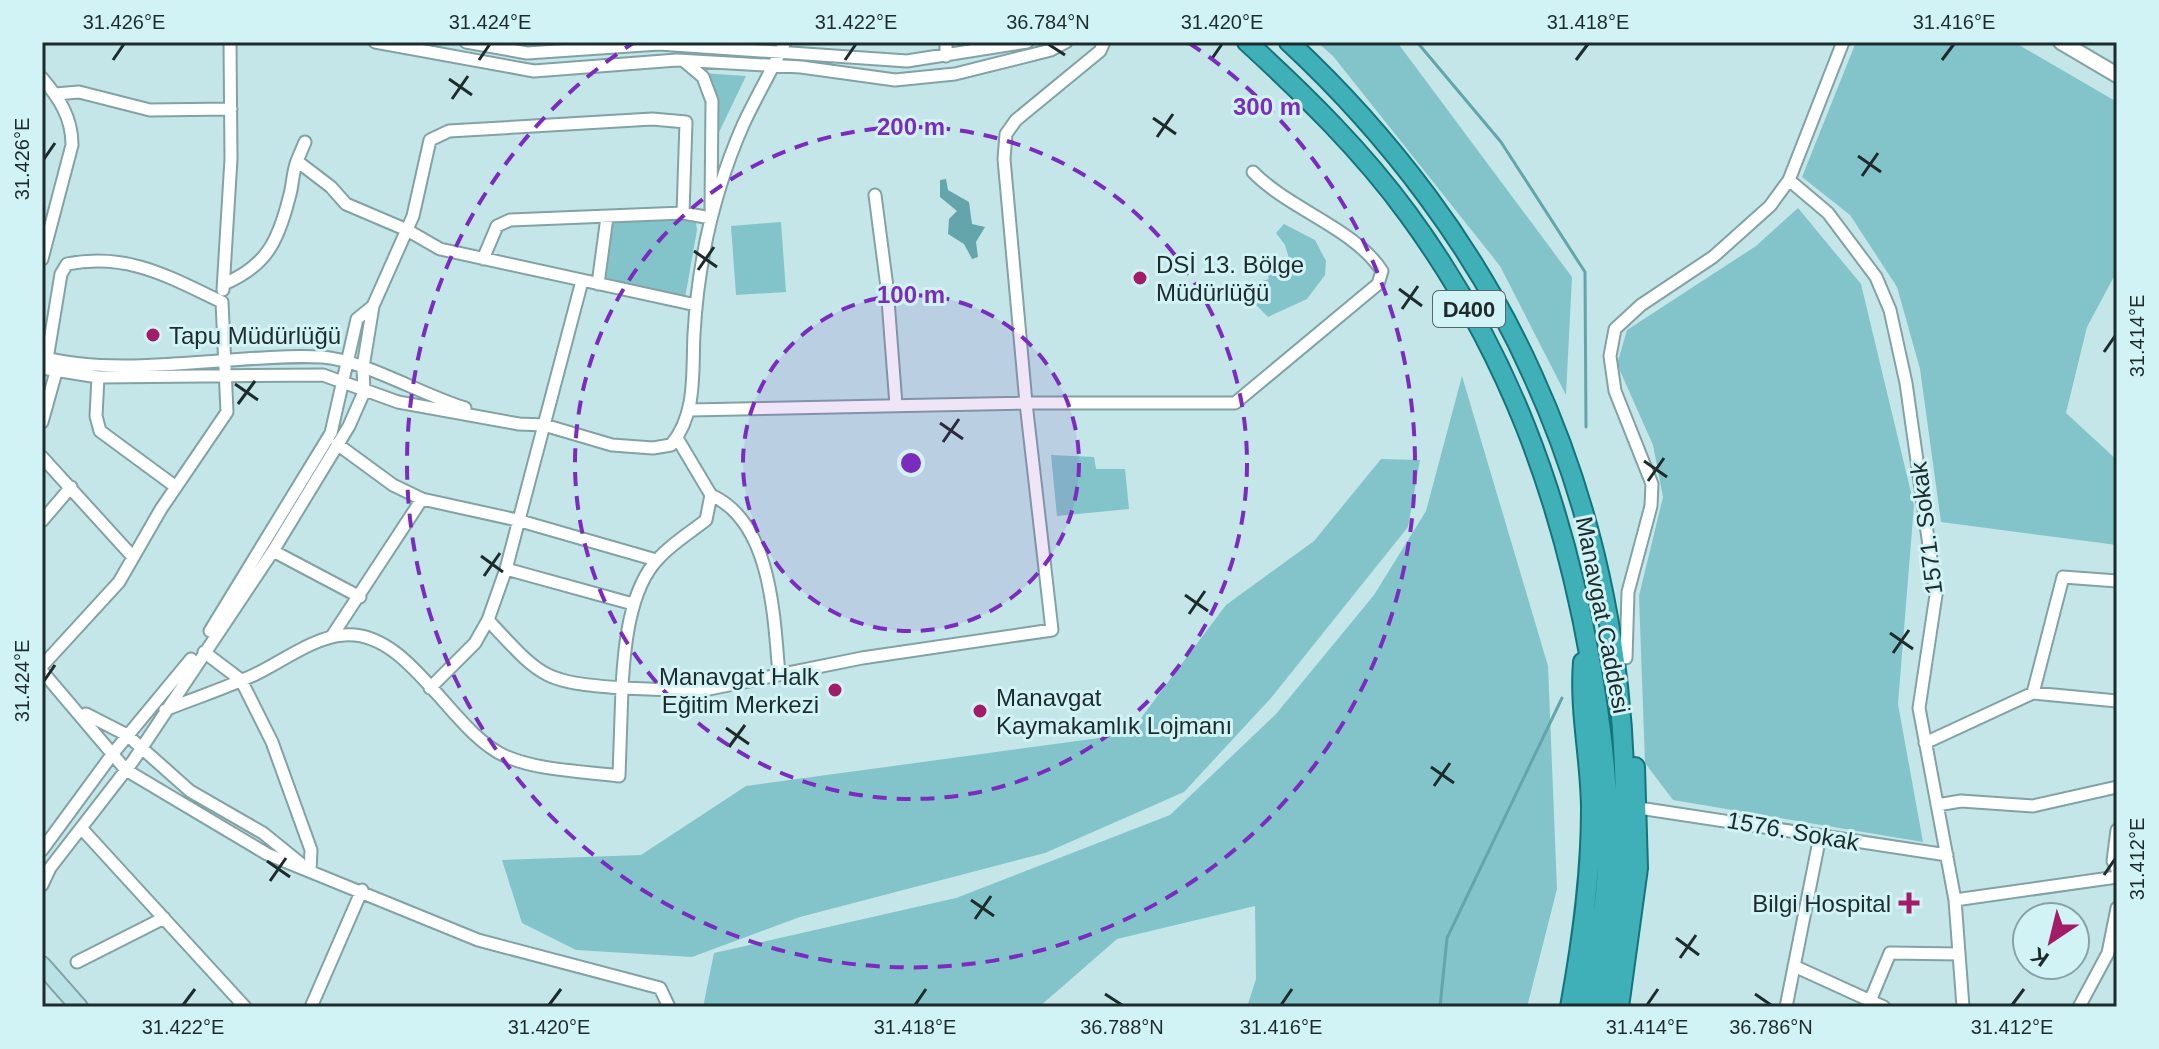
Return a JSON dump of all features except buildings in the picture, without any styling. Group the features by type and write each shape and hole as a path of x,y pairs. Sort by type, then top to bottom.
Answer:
{"highway":[{"name":"Manavgat Caddesi","path":"1247,42 1309,99 1408,213 1471,311 1532,441 1558,510 1586,635 1608,778 1606,883 1584,1007"},
{"name":"Manavgat Caddesi","path":"1289,42 1327,77 1419,185 1511,332 1534,376 1575,491 1611,628 1625,792 1621,884 1601,1007"},
{"path":"1611,628 1626,658 1639,808 1638,868 1619,1007"},
{"path":"1570,1007 1584,928 1590,869 1591,807 1582,685 1586,635"}],"main road":[{"path":"42,963 79,1007"}],"street":[{"path":"230,42 231,109 222,302 222,359 227,412 111,592 42,668 126,770 267,854 362,890 478,940 660,988 669,1007"},
{"path":"375,42 534,71 682,60 772,68 801,67 895,80 940,76 1051,50 1066,42"},
{"path":"466,42 527,53 671,43 783,46 907,61 1027,42"},
{"path":"946,42 946,56"},
{"path":"488,620 542,674 562,683 699,691 862,658 1052,630 1026,403 1004,159 1006,134 1016,120 1100,51 1104,42"},
{"path":"1626,658 1628,592 1651,506 1652,484 1615,391 1610,356 1615,329 1641,305 1713,257 1770,206 1789,180 1843,42"},
{"path":"2061,42 2117,75"},
{"path":"711,218 743,127 783,46"},
{"path":"44,361 56,372 98,377 323,375 398,402 519,424 544,425 612,445 653,448 671,445 690,410 696,305 711,218 712,101 703,77 682,60"},
{"path":"42,78 55,94 72,129 72,145 42,259"},
{"path":"55,94 79,92 150,110 231,109"},
{"path":"42,885 50,868 126,770 273,551 337,444 364,392 363,367 373,306 407,230 430,140 438,133 464,130 652,119 686,122 683,213"},
{"path":"224,284 255,269 268,254 290,196 297,161 305,142"},
{"path":"297,161 331,187 346,204 407,230 440,249 696,305"},
{"path":"690,410 1026,403 1235,403 1378,284 1382,271 1371,254 1272,192 1253,172"},
{"name":"1571. Sokak","path":"1789,180 1828,213 1876,277 1890,310 1906,383 1936,595 1919,708 1955,900 1963,1007"},
{"path":"875,195 887,287 896,405"},
{"path":"483,259 497,226 510,220 683,213 711,218"},
{"path":"598,284 607,217"},
{"path":"44,361 61,274 67,264 81,261 147,265 222,302"},
{"path":"430,688 475,643 488,620 506,569 582,281"},
{"path":"43,848 127,735 203,643 331,433 357,319 373,306"},
{"path":"44,361 103,365 324,357 363,367 457,406 519,424"},
{"path":"42,422 56,372"},
{"path":"98,377 96,416 100,431 176,487"},
{"path":"677,438 711,495 726,501 741,518 762,561 772,589 779,675"},
{"path":"337,444 393,485 422,499 517,520 656,560"},
{"path":"42,457 133,557"},
{"path":"42,521 71,487"},
{"path":"165,710 241,680 332,636 360,635 385,646 503,756 524,763 619,776 624,640 633,604 656,560 706,520 711,495"},
{"path":"332,636 422,499"},
{"path":"273,551 360,597"},
{"path":"506,569 633,604"},
{"path":"2033,693 2063,577 2117,581"},
{"path":"204,652 241,680 272,742 311,850 310,871"},
{"path":"1925,743 2033,693 2117,701"},
{"path":"78,710 127,735 190,791 263,833 310,871"},
{"path":"1937,805 1961,801 2033,806 2117,787"},
{"name":"1576. Sokak","path":"1639,808 1947,855"},
{"path":"82,829 245,1007"},
{"path":"2117,830 2113,861 2117,870"},
{"path":"1786,1007 1820,836"},
{"path":"1955,900 2117,877"},
{"path":"311,1007 362,890"},
{"path":"2079,1007 2108,953 2117,908"},
{"path":"77,962 164,918"},
{"path":"1870,1001 1890,953 1959,954"},
{"path":"1794,966 1884,1007"}],"shaded area":[{"path":"1317,42 1397,42 1572,277 1566,395 1500,266 1333,56"},
{"path":"1856,42 2014,42 2117,102 2117,271 2087,327 2066,413 2117,460 2117,545 1941,522 1920,369 1897,287 1850,215 1802,177"},
{"path":"702,73 746,76 710,151 711,91"},
{"path":"946,179 948,190 969,202 972,224 985,227 976,242 978,257 972,259 964,244 948,234 949,219 957,211 940,197 940,180"},
{"path":"1798,208 1861,284 1914,505 1898,704 1923,842 1673,800 1645,763 1639,596 1663,497 1653,445 1617,364 1627,330 1756,246"},
{"path":"688,218 696,223 697,230 685,298 604,279 609,223"},
{"path":"781,222 786,292 736,295 731,226"},
{"path":"1284,224 1315,240 1326,261 1325,275 1307,299 1268,317 1246,295 1244,287 1269,279 1266,269 1276,264 1283,269 1292,268 1285,245 1276,233"},
{"path":"1462,376 1548,666 1557,889 1527,1007 1247,1007 1256,979 1255,906 1117,939 1039,1007 703,1007 714,953 956,898 1170,815 1276,714 1374,595 1426,511"},
{"path":"1051,455 1094,457 1096,469 1125,469 1129,509 1057,516"},
{"path":"1381,459 1420,460 1408,527 1271,698 1184,792 1045,853 800,917 692,957 576,950 522,923 502,860 641,855 746,786 1129,734 1226,605 1314,541"}],"waterway":[{"path":"1417,42 1501,142 1585,272 1586,427"},
{"path":"1440,1007 1447,938 1562,698"}],"place":[{"name":"DSİ 13. Bölge Müdürlüğü","path":"1140,278"},
{"name":"Tapu Müdürlüğü","path":"153,335"},
{"name":"Manavgat Halk Eğitim Merkezi","path":"835,690"},
{"name":"Manavgat Kaymakamlık Lojmanı","path":"980,711"},
{"name":"Bilgi Hospital","path":"1909,903"}]}
